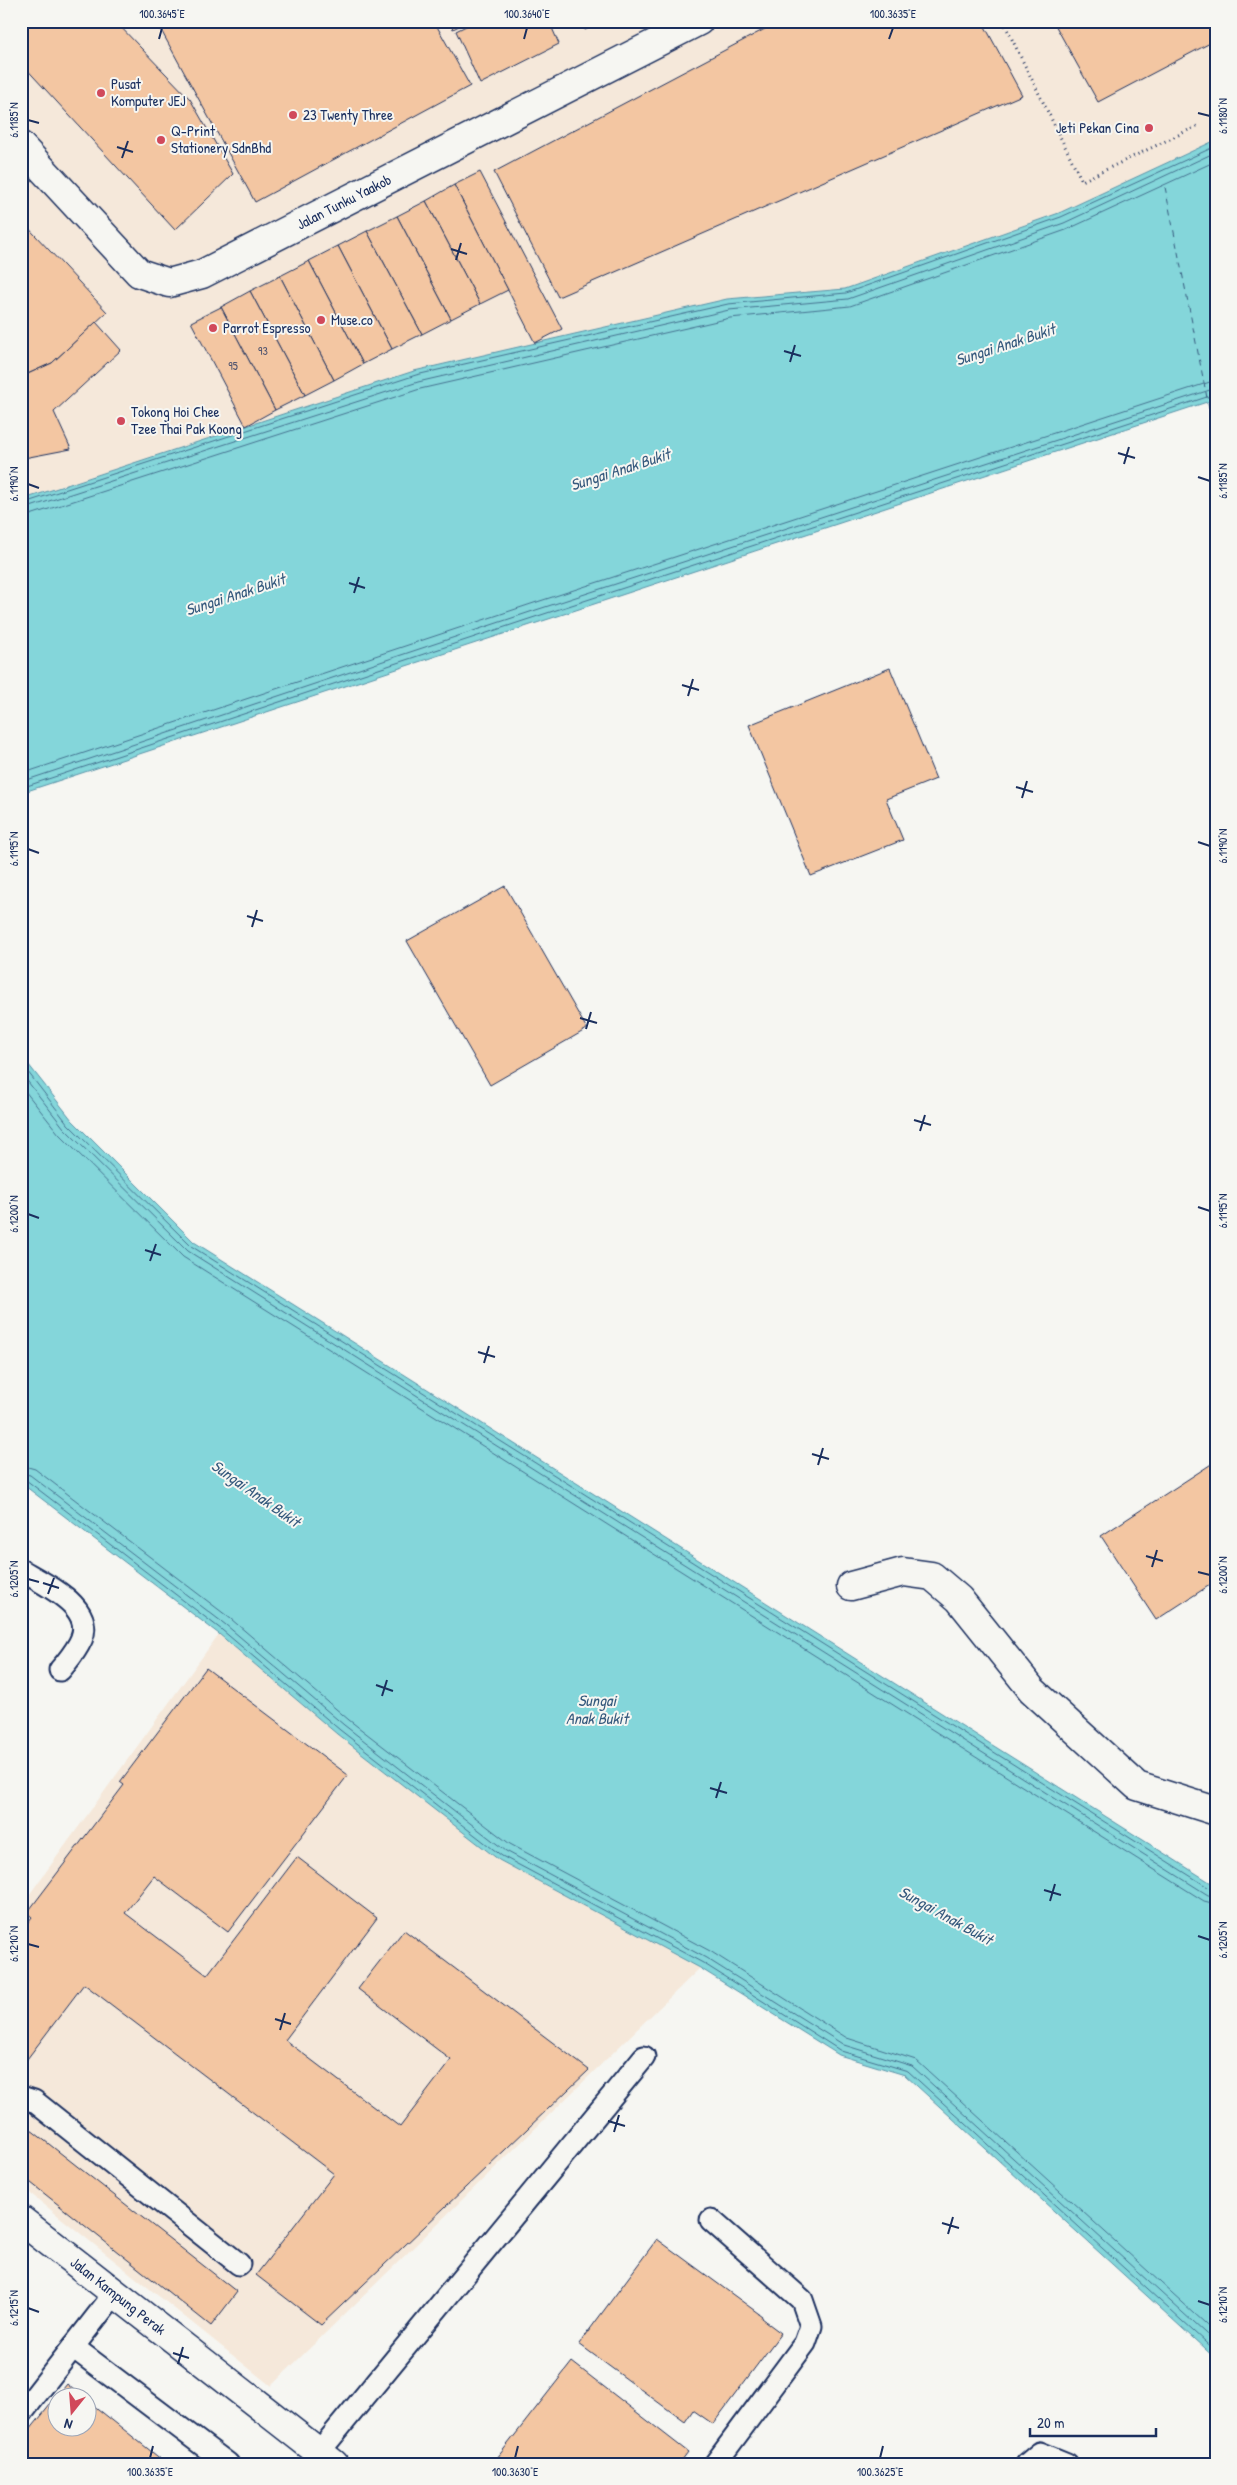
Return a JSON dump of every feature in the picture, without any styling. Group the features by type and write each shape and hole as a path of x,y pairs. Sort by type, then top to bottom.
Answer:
{"street":[{"name":"Jalan Tunku Yaakob","path":"21,146 139,273 169,282 202,274 699,21"},
{"path":"850,1586 903,1572 932,1576 959,1599 1032,1690 1137,1786 1216,1811"},
{"name":"Jalan Kampung Perak","path":"21,2220 327,2458"}],"lane":[{"path":"21,1570 72,1603 82,1614 84,1631 80,1644 60,1670"},
{"path":"327,2458 644,2057"},
{"path":"21,2098 34,2102 239,2264"},
{"path":"711,2220 802,2300 810,2326 805,2343 715,2464"},
{"path":"21,2414 115,2294"},
{"path":"73,2347 228,2464"},
{"path":"1027,2464 1040,2453 1066,2464"}],"path":[{"path":"1003,21 1082,181 1197,126"}],"shaded area":[{"path":"21,21 1216,21 1216,140 1059,213 845,289 727,299 414,371 21,500"},
{"path":"219,1634 337,1734 499,1860 700,1968 271,2386 21,2186 21,1906"}],"water":[{"name":"Sungai Anak Bukit","path":"1216,140 1216,399 21,793 21,500 414,371 727,299 845,289 1059,213"},
{"name":"Sungai Anak Bukit","path":"21,1055 72,1120 194,1242 1216,1886 1216,2359 905,2075 839,2055 700,1968 499,1860 337,1734 219,1634 21,1483"}],"building":[{"path":"21,21 115,21 190,99 233,174 175,230 21,63"},
{"path":"156,21 434,21 470,86 255,202"},
{"path":"450,21 469,21 453,29"},
{"path":"476,21 549,21 559,44 480,84 456,31"},
{"path":"580,21 603,21 585,30"},
{"path":"780,21 982,21 1022,95 558,297 494,172"},
{"path":"1053,21 1216,21 1216,40 1098,102"},
{"path":"480,172 562,329 535,343 454,185"},
{"path":"454,185 508,290 480,304 426,201"},
{"path":"426,201 480,304 451,319 397,216"},
{"path":"397,216 451,319 422,334 367,231"},
{"path":"21,220 107,312 52,363 21,377"},
{"path":"367,231 422,334 392,349 338,246"},
{"path":"338,246 392,349 363,364 309,261"},
{"name":"Muse.co","path":"309,261 363,364 334,380 280,276"},
{"path":"280,276 334,380 305,395 250,291"},
{"path":"250,291 305,395 275,410 221,307"},
{"path":"221,307 275,410 246,426 191,322"},
{"path":"96,322 121,350 54,412 71,449 24,458 21,452 21,377 52,363"},
{"path":"890,668 936,779 886,799 903,840 811,876 749,725"},
{"path":"505,886 587,1029 490,1085 407,941"},
{"path":"1216,1461 1216,1581 1156,1620 1101,1536"},
{"path":"206,1668 348,1775 228,1932 154,1876 125,1913 207,1975 297,1857 377,1918 285,2040 400,2127 451,2060 358,1989 404,1930 589,2070 321,2325 256,2275 334,2174 84,1984 21,2067 21,1931 32,1917 27,1913 124,1785 120,1782"},
{"path":"21,2122 237,2292 211,2326 21,2175"},
{"path":"657,2239 762,2316 761,2318 781,2333 713,2424 693,2410 685,2422 579,2344"},
{"path":"572,2362 688,2452 679,2464 504,2464 497,2458"},
{"path":"48,2408 48,2438 98,2438 98,2409 167,2464 21,2464 21,2441"}],"ferry route":[{"path":"1165,187 1216,443"}],"place":[{"name":"Pusat Komputer JEJ","path":"101,93"},
{"name":"23 Twenty Three","path":"293,115"},
{"name":"Jeti Pekan Cina","path":"1149,128"},
{"name":"Q-Print Stationery SdnBhd","path":"161,140"},
{"name":"Muse.co","path":"321,320"},
{"name":"Parrot Espresso","path":"213,328"},
{"name":"Tokong Hoi Chee Tzee Thai Pak Koong","path":"121,421"}]}
